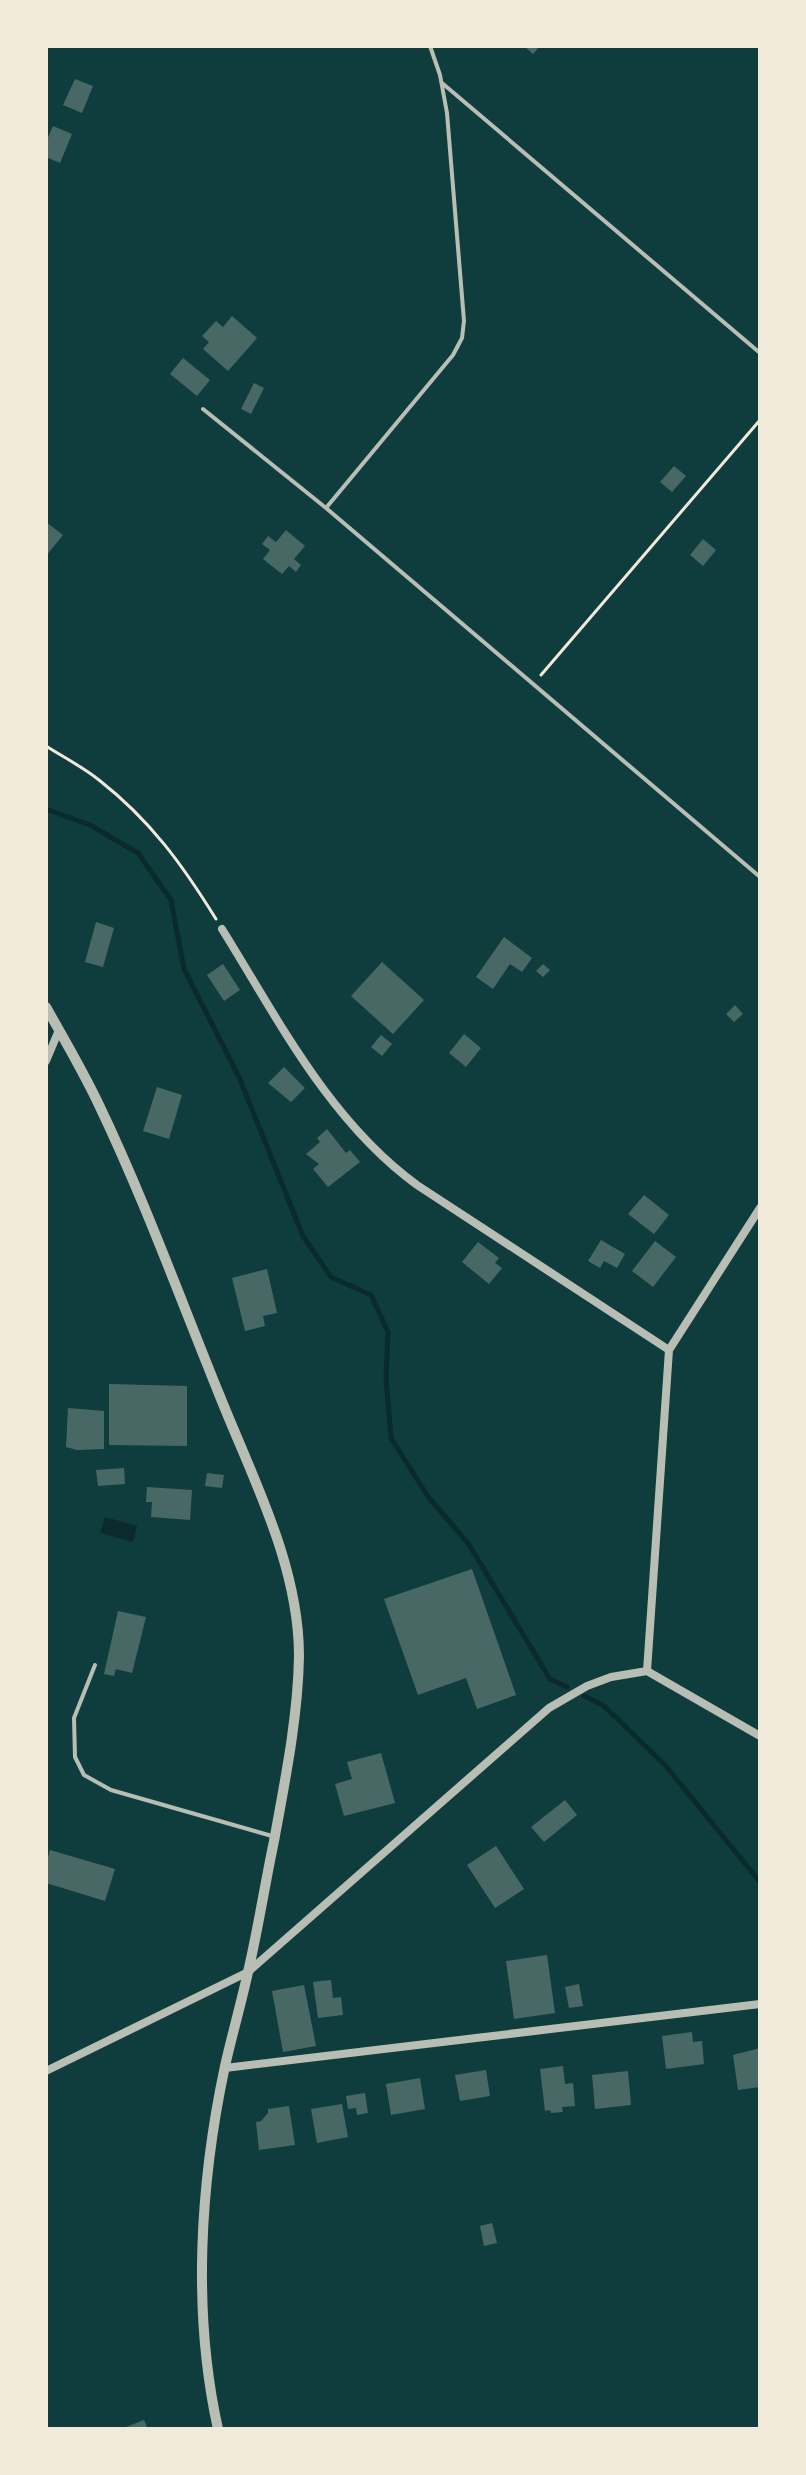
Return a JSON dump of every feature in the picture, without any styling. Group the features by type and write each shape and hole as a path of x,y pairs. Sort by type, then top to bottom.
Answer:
{"street":[{"path":"222,929 318,1084 387,1161 417,1185 669,1350"},
{"path":"46,1007 83,1073 125,1163 266,1511 287,1575 298,1636 298,1672 274,1836 248,1972 225,2068 211,2150 204,2258 206,2348 218,2429"},
{"path":"46,1061 59,1030"},
{"path":"647,1671 669,1350 760,1208"},
{"path":"46,2071 248,1972 549,1708 576,1691 598,1681 647,1671 760,1736"},
{"path":"225,2068 760,2004"}],"lane":[{"path":"326,508 453,355 462,338 464,321 442,83 430,46"},
{"path":"442,83 760,353"},
{"path":"203,409 326,508 760,877"},
{"path":"95,1665 74,1718 75,1757 84,1775 111,1790 274,1836"}],"path":[{"path":"533,684 760,420"},
{"path":"46,746 99,780 164,842 222,929"}],"water":[{"path":"105,1517 137,1526 133,1542 100,1533"}],"building":[{"path":"524,46 540,46 533,54"},
{"path":"75,79 93,86 82,113 63,105"},
{"path":"53,126 72,134 60,163 46,157 46,142"},
{"path":"232,316 257,338 228,371 203,349 209,342 202,336 216,321 223,327"},
{"path":"183,358 210,380 197,396 170,374"},
{"path":"254,383 264,388 251,414 241,409"},
{"path":"674,466 686,476 672,492 660,482"},
{"path":"46,522 63,535 46,556"},
{"path":"286,530 305,546 294,559 301,565 296,572 289,566 282,574 263,559 270,550 262,544 268,536 276,542"},
{"path":"703,539 716,550 703,566 690,555"},
{"path":"96,922 114,928 103,967 85,962"},
{"path":"504,937 532,958 522,972 510,964 493,989 476,977"},
{"path":"382,962 424,1000 393,1034 351,996"},
{"path":"223,964 240,990 224,1001 207,975"},
{"path":"543,964 550,970 543,977 536,971"},
{"path":"735,1005 743,1014 734,1022 726,1014"},
{"path":"464,1034 481,1048 466,1067 449,1053"},
{"path":"381,1035 392,1044 382,1056 371,1047"},
{"path":"284,1067 305,1088 291,1102 268,1083"},
{"path":"157,1087 182,1095 169,1139 143,1131"},
{"path":"327,1129 346,1153 350,1150 360,1162 328,1187 313,1169 319,1164 306,1154 320,1142 317,1138"},
{"path":"644,1195 669,1215 654,1234 628,1214"},
{"path":"601,1240 625,1254 617,1268 604,1261 600,1268 588,1261"},
{"path":"655,1241 676,1257 653,1287 632,1271"},
{"path":"478,1242 499,1258 495,1263 502,1268 489,1284 462,1262"},
{"path":"267,1269 277,1313 263,1316 265,1326 245,1331 232,1278"},
{"path":"109,1384 187,1386 187,1446 109,1445"},
{"path":"68,1408 104,1411 104,1449 77,1450 66,1447"},
{"path":"124,1468 125,1484 98,1486 96,1470"},
{"path":"207,1473 224,1475 222,1488 205,1486"},
{"path":"147,1487 192,1490 190,1520 151,1517 152,1502 146,1502"},
{"path":"472,1569 516,1695 477,1709 466,1678 418,1695 384,1599"},
{"path":"118,1611 146,1617 132,1673 116,1669 114,1676 104,1674"},
{"path":"381,1753 395,1803 344,1816 335,1784 352,1779 347,1762"},
{"path":"565,1800 577,1815 544,1842 531,1827"},
{"path":"496,1846 524,1889 495,1908 467,1865"},
{"path":"50,1850 115,1869 105,1901 46,1883"},
{"path":"547,1955 555,2013 514,2019 506,1961"},
{"path":"331,1980 333,1998 341,1997 343,2015 318,2018 313,1982"},
{"path":"579,1984 583,2006 569,2008 565,1987"},
{"path":"304,1985 316,2046 283,2052 272,1991"},
{"path":"692,2032 693,2042 702,2041 704,2064 666,2069 662,2036"},
{"path":"760,2048 760,2087 738,2090 733,2055"},
{"path":"563,2066 565,2084 573,2083 575,2106 562,2107 563,2112 551,2113 550,2110 545,2111 540,2069"},
{"path":"486,2070 490,2096 460,2101 455,2075"},
{"path":"628,2071 631,2105 595,2109 592,2075"},
{"path":"420,2078 425,2109 391,2115 386,2084"},
{"path":"365,2093 368,2113 357,2115 356,2108 348,2109 346,2096"},
{"path":"342,2104 348,2137 317,2143 311,2109"},
{"path":"289,2106 295,2145 259,2150 256,2122 261,2121 268,2109"},
{"path":"492,2223 497,2243 484,2246 480,2226"},
{"path":"144,2420 148,2429 121,2429"}],"waterway":[{"path":"46,809 90,825 138,853 171,900 184,969 239,1077 303,1236 331,1277 371,1295 388,1332 386,1378 391,1438 429,1498 468,1543 550,1679 567,1687"},
{"path":"584,1696 603,1705 665,1765 760,1882"}]}
